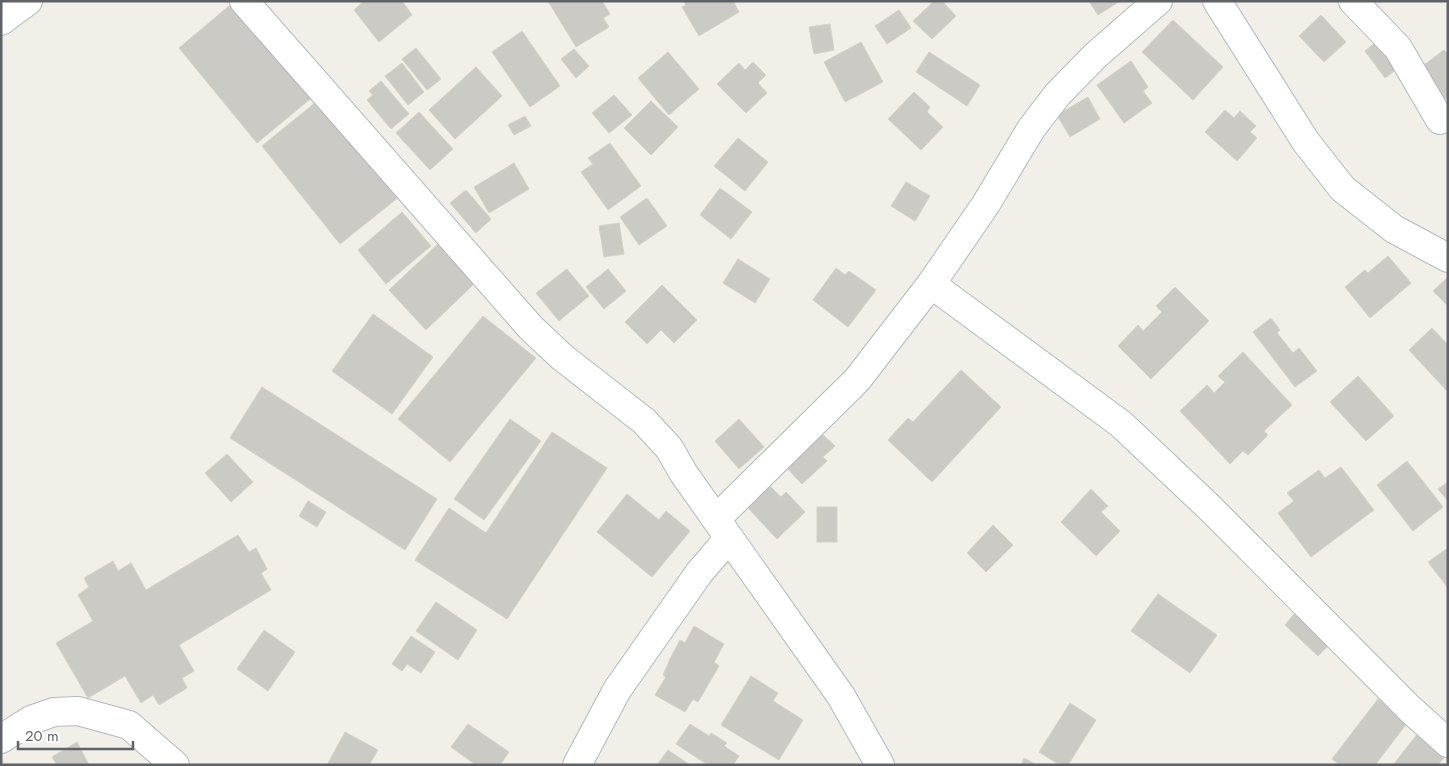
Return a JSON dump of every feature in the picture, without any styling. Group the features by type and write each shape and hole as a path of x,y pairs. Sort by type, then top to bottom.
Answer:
{"street":[{"path":"1,22 28,1"},
{"path":"244,1 531,328 562,356 644,421 669,448 684,474 722,529 841,696 880,765"},
{"path":"577,765 616,690 699,574 722,529 857,380 931,284 986,204 1031,129 1057,95 1095,56 1158,1"},
{"path":"1217,1 1306,142 1342,189 1394,229 1448,258"},
{"path":"1352,1 1398,48 1440,120"},
{"path":"931,284 1121,424 1212,510 1410,710 1448,743"},
{"path":"1,739 31,720 54,712 78,711 129,725 176,765"}],"building":[{"path":"235,1 315,95 257,143 179,48"},
{"path":"364,1 402,1 412,15 379,42 354,10"},
{"path":"548,1 602,1 610,14 603,18 609,27 576,47"},
{"path":"684,1 733,1 739,12 699,36 682,7 686,5"},
{"path":"934,1 942,1 956,16 932,39 913,21"},
{"path":"1089,1 1120,1 1098,15"},
{"path":"899,10 911,28 887,44 875,26"},
{"path":"1321,15 1346,42 1324,62 1299,36"},
{"path":"1173,20 1223,67 1193,100 1142,52"},
{"path":"830,24 834,50 814,54 809,27"},
{"path":"522,31 560,86 530,107 492,52"},
{"path":"1381,38 1402,65 1385,78 1365,51"},
{"path":"861,42 883,82 845,102 824,62"},
{"path":"416,48 441,79 427,90 402,59"},
{"path":"574,49 589,66 576,78 561,59"},
{"path":"1444,50 1448,54 1448,96 1439,103 1416,71"},
{"path":"668,52 699,89 669,115 638,78"},
{"path":"929,52 980,85 967,106 916,72"},
{"path":"1131,61 1148,87 1143,91 1152,103 1124,123 1097,85"},
{"path":"753,62 766,75 758,83 767,93 746,113 717,84 739,63 745,70"},
{"path":"402,63 424,92 408,105 385,76"},
{"path":"476,67 502,96 455,139 429,110"},
{"path":"381,81 409,114 391,129 367,100 373,95 369,91"},
{"path":"914,92 930,107 927,112 943,127 921,150 888,119"},
{"path":"614,95 632,115 609,133 592,113"},
{"path":"1088,97 1100,119 1070,137 1057,115"},
{"path":"321,98 400,196 340,244 262,146"},
{"path":"651,101 678,127 651,155 624,128"},
{"path":"1225,110 1234,118 1240,111 1256,126 1250,132 1257,138 1237,161 1205,132"},
{"path":"419,112 453,149 430,170 396,133"},
{"path":"525,116 531,126 514,135 508,125"},
{"path":"738,138 768,162 745,191 714,166"},
{"path":"610,143 641,186 608,210 581,172 593,164 588,158"},
{"path":"514,163 529,189 489,213 474,187"},
{"path":"906,182 930,196 915,221 891,206"},
{"path":"720,188 752,212 731,239 700,215"},
{"path":"466,190 491,219 476,233 450,203"},
{"path":"647,198 667,226 639,245 620,217"},
{"path":"402,212 431,246 386,284 358,250"},
{"path":"619,223 624,254 604,257 599,226"},
{"path":"440,242 477,281 426,330 389,290"},
{"path":"1388,256 1411,283 1370,318 1345,287 1365,270 1368,273"},
{"path":"738,259 770,279 755,303 723,283"},
{"path":"836,268 845,275 849,271 876,290 848,327 813,300"},
{"path":"567,269 589,296 559,321 536,293"},
{"path":"608,269 626,291 604,309 586,287"},
{"path":"1448,277 1448,306 1433,291"},
{"path":"662,285 697,320 674,343 661,330 647,344 625,322"},
{"path":"1175,287 1209,321 1151,379 1118,346 1138,325 1143,331 1162,312 1156,306"},
{"path":"373,314 433,357 392,414 332,371"},
{"path":"483,316 536,358 450,462 398,419"},
{"path":"1271,318 1280,330 1277,333 1293,353 1299,348 1317,371 1295,387 1253,332"},
{"path":"1432,328 1448,345 1448,392 1409,350"},
{"path":"1243,352 1292,405 1264,431 1268,435 1248,455 1243,451 1230,464 1180,411 1207,385 1214,393 1225,382 1218,376"},
{"path":"961,370 1001,407 932,482 888,440 908,418 913,422"},
{"path":"1358,376 1394,416 1366,441 1330,402"},
{"path":"262,387 437,499 405,550 230,438"},
{"path":"510,419 541,441 484,520 454,499"},
{"path":"739,419 764,447 739,469 715,441"},
{"path":"552,432 607,468 507,619 415,560 449,508 486,533"},
{"path":"820,432 835,446 823,457 827,461 802,484 785,466"},
{"path":"227,454 253,482 231,502 205,473"},
{"path":"1407,461 1443,507 1413,531 1377,485"},
{"path":"1341,467 1374,510 1311,557 1278,513 1294,501 1287,493 1319,470 1325,478"},
{"path":"1448,482 1448,501 1438,489"},
{"path":"770,486 781,497 786,492 805,512 777,539 748,508"},
{"path":"1091,489 1108,506 1101,512 1120,531 1096,556 1061,522"},
{"path":"627,494 659,520 666,511 690,531 652,577 597,532"},
{"path":"308,501 326,512 317,527 299,516"},
{"path":"817,507 837,507 837,542 817,542"},
{"path":"993,525 1013,545 986,572 967,553"},
{"path":"238,535 249,552 256,548 267,569 261,573 271,590 179,645 194,671 182,678 187,688 159,705 153,695 141,703 125,676 88,698 56,643 93,621 78,595 89,587 84,578 113,561 118,571 131,563 146,590"},
{"path":"1448,548 1448,588 1428,562"},
{"path":"1158,594 1217,635 1190,673 1131,631"},
{"path":"436,602 477,630 458,660 416,631"},
{"path":"1295,613 1329,645 1318,656 1285,625"},
{"path":"694,626 724,644 714,662 719,666 698,702 693,699 685,712 655,695 666,677 663,675 680,640 685,643"},
{"path":"264,630 295,652 268,691 237,669"},
{"path":"411,636 435,652 421,673 407,664 402,671 392,664"},
{"path":"751,676 778,693 773,701 803,720 779,760 721,725"},
{"path":"1378,699 1408,722 1375,765 1340,765 1332,759"},
{"path":"1070,703 1096,720 1068,765 1060,765 1039,752"},
{"path":"468,724 509,752 500,765 476,765 451,747"},
{"path":"690,724 709,736 711,733 727,743 724,746 739,756 733,765 708,765 676,744"},
{"path":"345,732 378,750 369,765 327,765"},
{"path":"1419,732 1447,754 1438,765 1393,765"},
{"path":"77,742 89,765 57,765 52,757"},
{"path":"668,750 690,765 657,765"},
{"path":"1024,758 1037,765 1021,765"}]}
